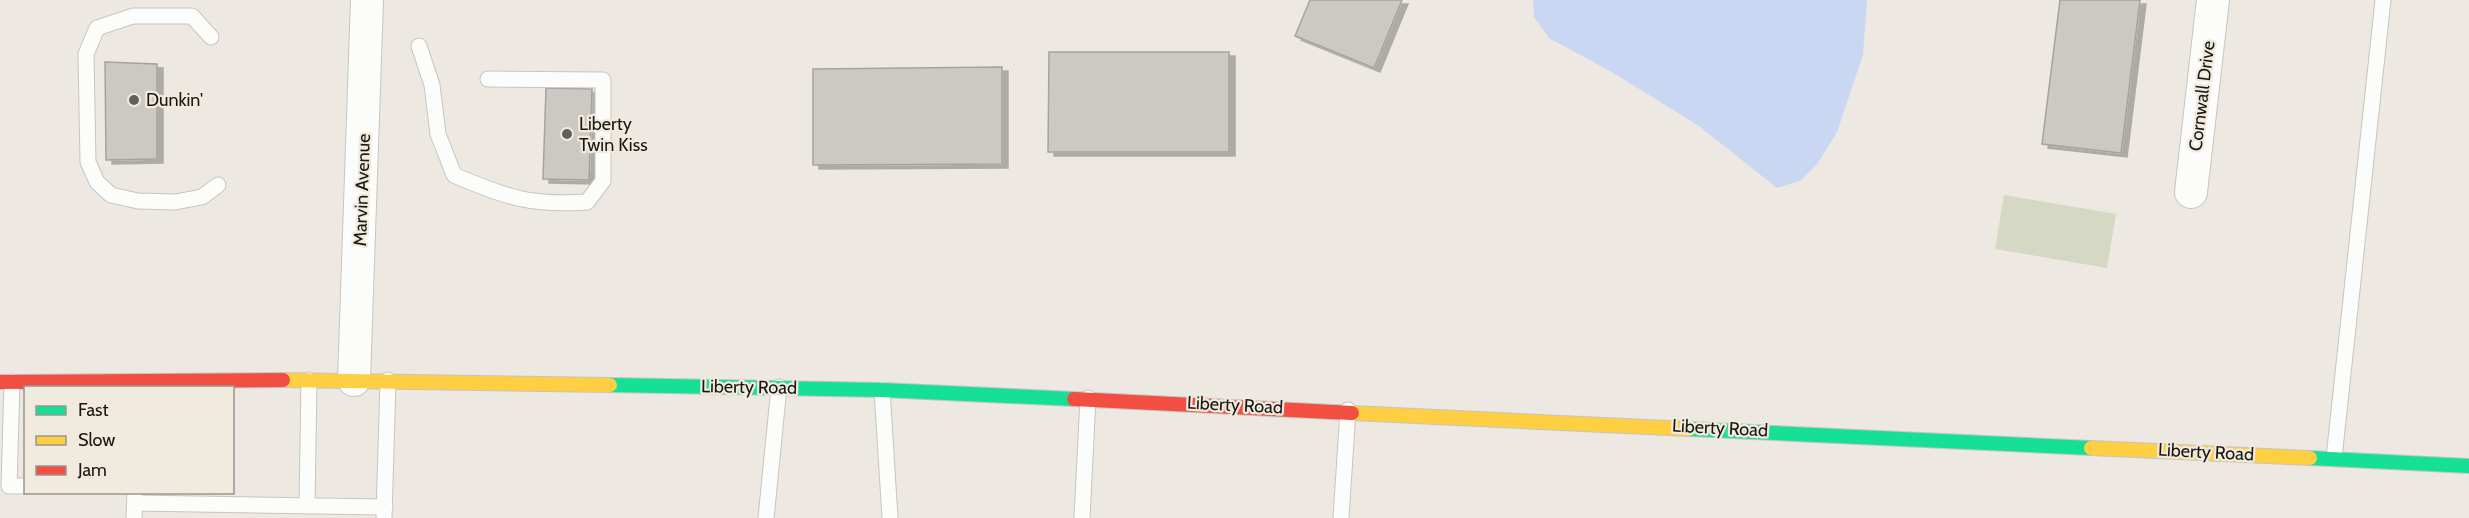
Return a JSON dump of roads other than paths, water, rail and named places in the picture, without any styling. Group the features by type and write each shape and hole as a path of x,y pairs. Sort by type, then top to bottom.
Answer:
{"main road":[{"name":"Liberty Road","path":"6,382 85,385 388,380 882,390 1348,410 2469,466"}],"street":[{"name":"Marvin Avenue","path":"354,380 367,0"},
{"name":"Cornwall Drive","path":"2191,192 2212,0"}],"lane":[{"path":"2334,458 2383,0"},
{"path":"211,37 192,16 133,16 97,28 86,54 88,162 97,182 111,195 138,201 175,202 202,197 218,185"},
{"path":"419,46 432,85 438,134 454,175 494,192 534,203 587,202 603,181 603,80 488,79"},
{"path":"307,506 309,380"},
{"path":"135,504 273,512 307,506 384,513 388,380"},
{"path":"6,382 4,489 24,486"},
{"path":"766,518 779,387"},
{"path":"882,390 890,518"},
{"path":"1082,518 1088,398"},
{"path":"1341,518 1348,410"}],"water":[{"path":"1533,0 1867,0 1863,55 1837,132 1818,163 1800,181 1777,188 1699,126 1615,74 1549,38 1534,17"}],"place":[{"name":"Dunkin'","path":"134,100"},
{"name":"Liberty Twin Kiss","path":"567,134"}]}
